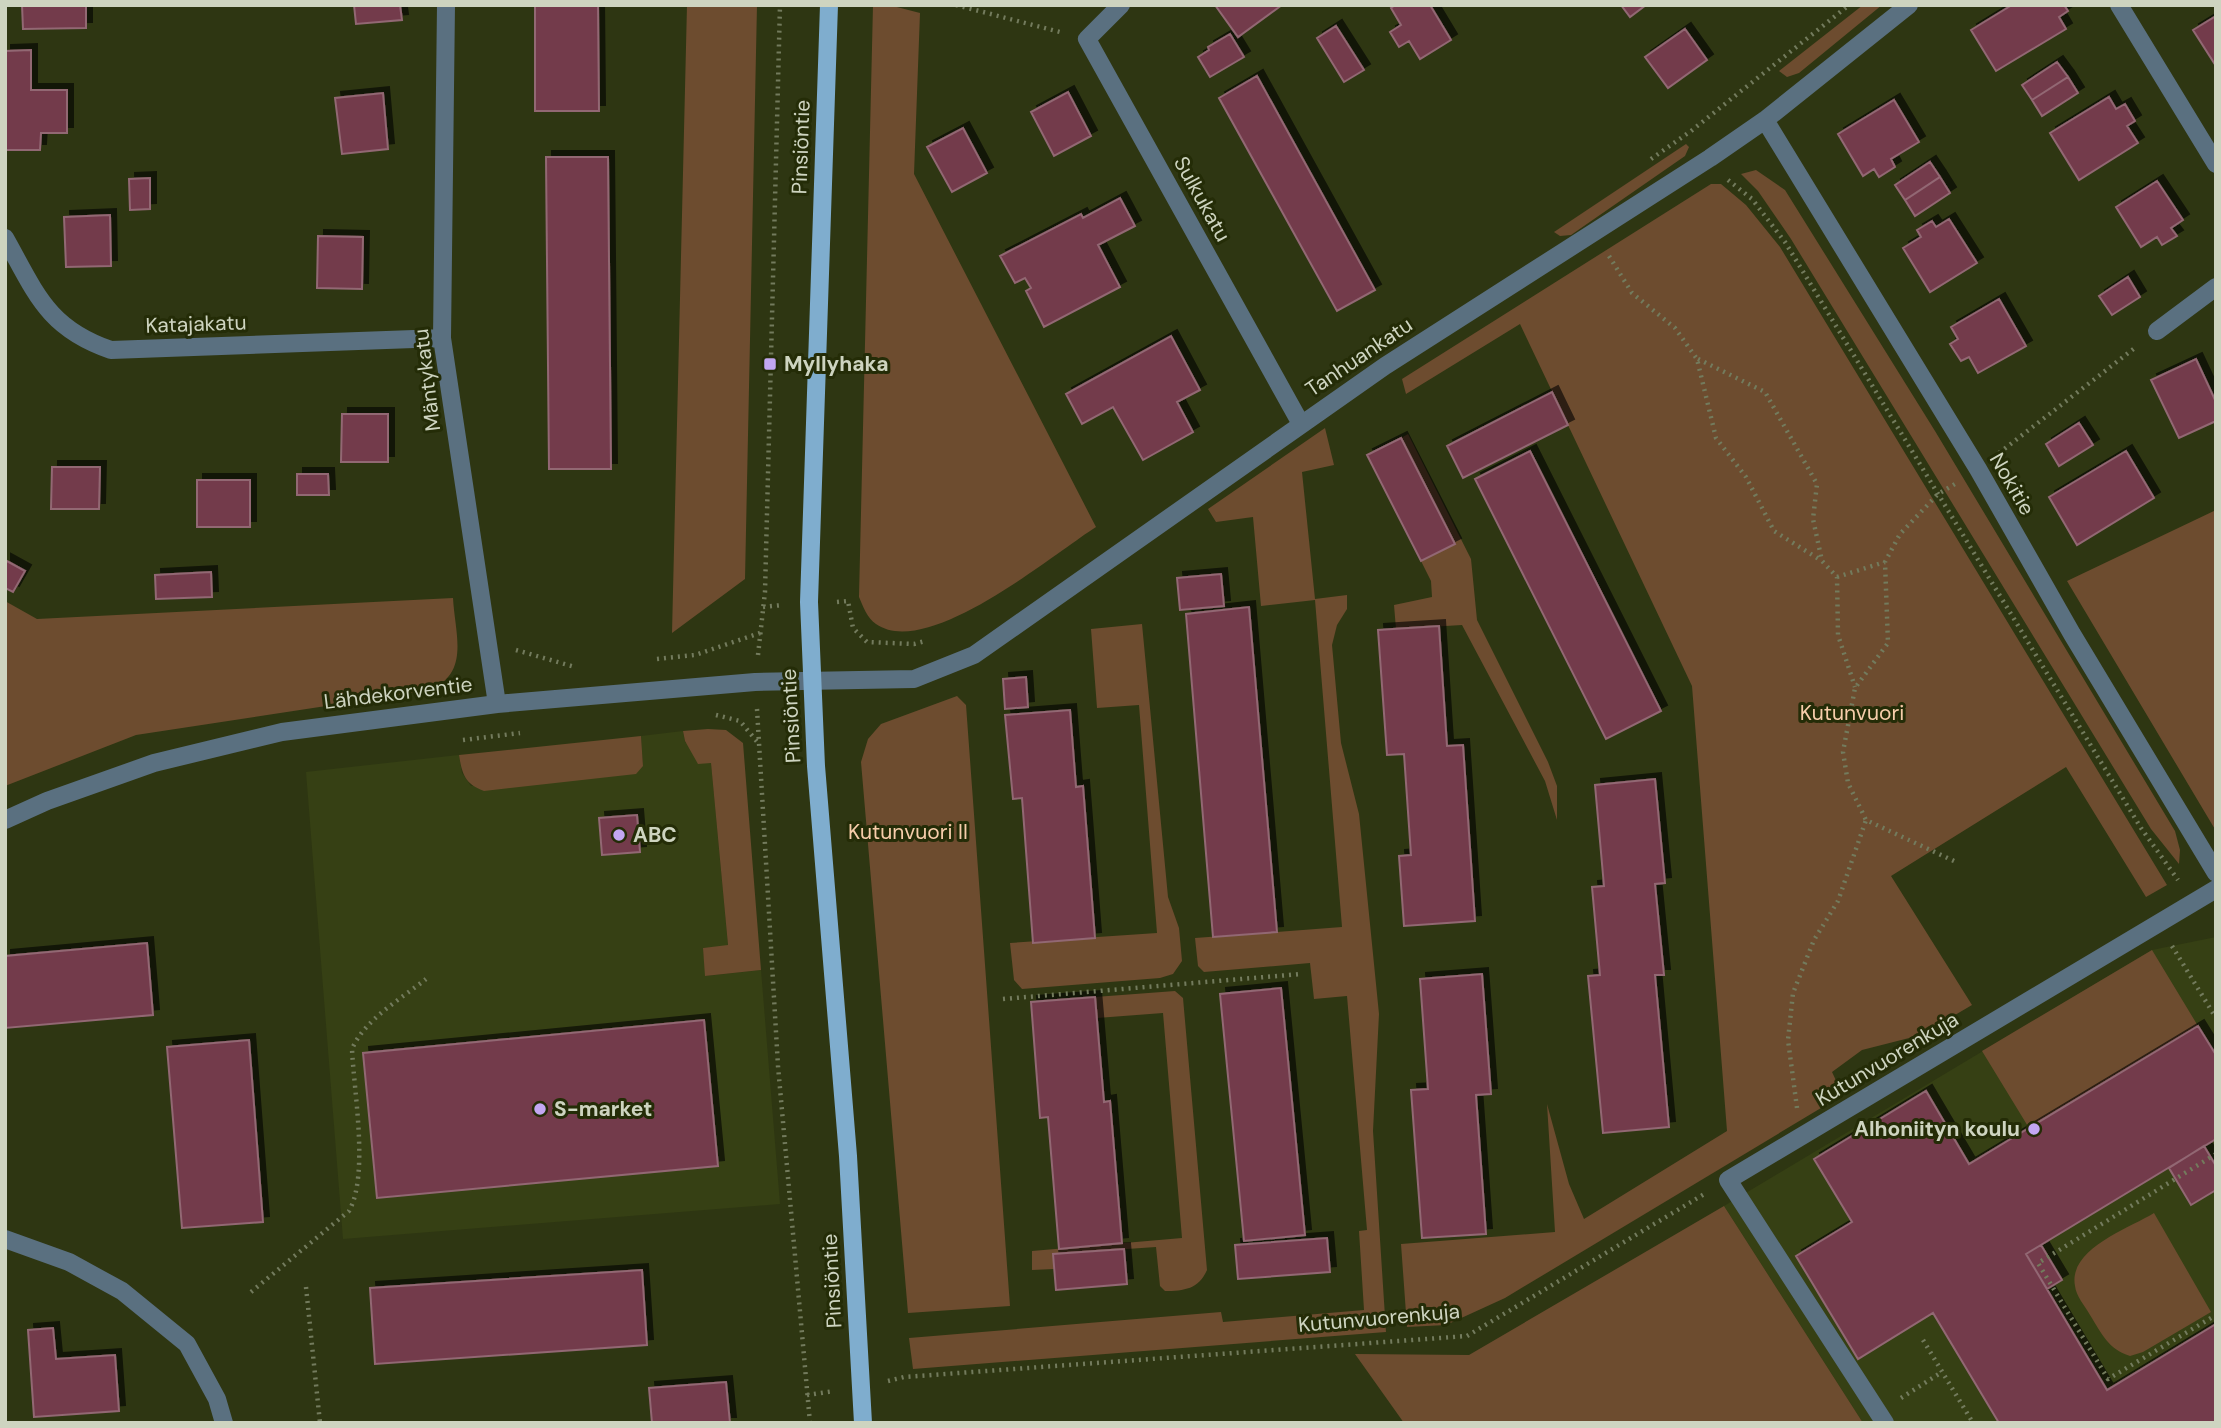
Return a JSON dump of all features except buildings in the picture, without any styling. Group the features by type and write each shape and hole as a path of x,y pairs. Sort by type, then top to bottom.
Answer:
{"main road":[{"name":"Pinsiöntie","path":"829,5 809,602 811,681 848,1156 863,1423"}],"street":[{"name":"Mäntykatu","path":"446,5 442,338 497,704"},
{"path":"1087,39 1121,5"},
{"name":"Tanhuankatu","path":"811,681 914,679 974,655 1385,366 1710,159 1765,120 1909,5"},
{"path":"2119,5 2216,163"},
{"name":"Sulkukatu","path":"1087,39 1301,424"},
{"name":"Nokitie","path":"1765,120 1978,469 2072,634 2216,873"},
{"name":"Katajakatu","path":"5,238 55,320 82,339 111,349 442,338"},
{"path":"2157,331 2216,287"},
{"name":"Lähdekorventie","path":"5,820 47,801 154,762 282,732 497,704 755,682 811,681"},
{"name":"Kutunvuorenkuja","path":"1728,1180 2195,904 2216,889"},
{"path":"1728,1180 1882,1418"},
{"path":"5,1239 69,1262 122,1291 187,1344 217,1399 225,1423"}],"path":[{"path":"780,5 763,607 755,682 778,1066 810,1423"},
{"path":"956,5 1087,39"},
{"path":"1645,163 1691,131 1849,5"},
{"path":"1691,131 1726,178 1752,200 1785,242 2141,828 2195,904"},
{"path":"1594,232 1632,293 1675,328 1696,359 1716,438 1746,477 1774,531 1822,561 1837,576 1838,635 1855,688"},
{"path":"1954,861 1866,820 1848,783 1843,752 1855,688 1888,643 1885,562 1900,534 1938,494 1978,469 2157,331"},
{"path":"1696,359 1765,392 1817,484 1813,519 1822,561"},
{"path":"1837,576 1885,562"},
{"path":"763,607 848,601 853,628 866,642 914,644 936,639"},
{"path":"655,659 695,655 760,633"},
{"path":"488,642 574,667 588,666"},
{"path":"712,714 740,721 759,744"},
{"path":"461,740 528,733"},
{"path":"1801,1137 1788,1040 1793,993 1814,940 1838,901 1866,820"},
{"path":"2159,925 2216,1018"},
{"path":"1003,999 1301,974"},
{"path":"251,1292 349,1211 358,1195 360,1174 352,1049 357,1036 368,1025 426,979"},
{"path":"2216,1154 2038,1263 2108,1379 2216,1315"},
{"name":"Kutunvuorenkuja","path":"807,1395 860,1388 904,1377 1467,1336 1728,1180"},
{"path":"306,1287 320,1423"},
{"path":"1923,1340 1973,1423"},
{"path":"1882,1418 1942,1372"}],"shaded area":[{"path":"683,731 685,742 711,762 728,946 703,948 706,976 761,970 780,1204 343,1239 306,772 459,755 462,773 471,786 643,766 641,736"},
{"name":"Alhoniityn koulu","path":"2216,937 2216,1423 1863,1423 1724,1206 2152,950"}],"green space":[{"path":"687,5 757,5 745,579 672,633"},
{"path":"873,5 889,5 920,13 914,174 1096,527 989,600 956,617 926,628 898,631 876,624 859,597"},
{"path":"1863,5 1882,5 1799,73 1787,77 1779,71"},
{"path":"1686,144 1689,147 1685,156 1571,235 1560,236 1554,232"},
{"path":"1756,170 1785,190 1935,431 2175,831 2180,850 2179,864 2151,829 1791,239 1758,191 1741,174"},
{"name":"Kutunvuori","path":"1711,184 1721,184 1746,205 1780,247 2167,885 2146,897 2066,767 1891,876 1972,1005 1921,1035 1862,1050 1832,1072 1840,1089 1831,1102 1505,1298 1446,1325 1407,1327 1401,1244 1555,1232 1547,1104 1569,1184 1584,1219 1727,1131 1692,686 1520,324 1406,394 1402,379"},
{"path":"1325,428 1334,465 1302,472 1315,599 1347,595 1347,609 1337,625 1332,645 1341,743 1359,814 1379,1014 1373,1131 1386,1332 913,1369 909,1338 1221,1312 1223,1322 1364,1310 1359,1231 1367,1230 1347,996 1314,999 1310,963 1204,972 1198,966 1195,938 1342,927 1315,600 1261,606 1253,517 1216,522 1208,509"},
{"path":"1408,434 1471,559 1477,620 1548,762 1557,786 1557,820 1545,781 1462,625 1396,629 1394,605 1432,597 1431,581 1421,561 1455,544 1401,438"},
{"path":"2216,510 2216,831 2067,581"},
{"path":"453,598 457,638 456,662 443,682 431,690 136,735 5,786 5,601 37,619"},
{"path":"1142,624 1168,897 1179,928 1182,961 1173,974 1160,978 1022,989 1014,980 1010,943 1157,933 1139,705 1097,708 1091,629"},
{"name":"Kutunvuori II","path":"957,696 966,705 1010,1306 908,1313 861,762 868,739 881,724"},
{"path":"726,730 743,743 761,970 705,976 703,948 728,945 711,763 698,764 685,741 683,731"},
{"path":"641,736 643,766 636,774 484,791 472,785 466,778 459,755"},
{"path":"2152,950 2198,1026 2029,1128 1982,1051"},
{"path":"1175,991 1183,998 1207,1270 1204,1276 1190,1288 1165,1291 1160,1286 1156,1247 1054,1254 1054,1269 1032,1270 1032,1251 1182,1238 1163,1013 1097,1018 1095,997"},
{"path":"1724,1206 1863,1423 1404,1423 1355,1354 1469,1355"},
{"path":"2154,1213 2211,1312 2143,1352 2130,1356 2116,1349 2102,1334 2077,1293 2075,1273 2090,1251 2116,1233"}],"place":[{"name":"Myllyhaka","path":"770,364"},
{"name":"ABC","path":"619,835"},
{"name":"S-market","path":"540,1109"},
{"name":"Alhoniityn koulu","path":"2034,1129"}]}
